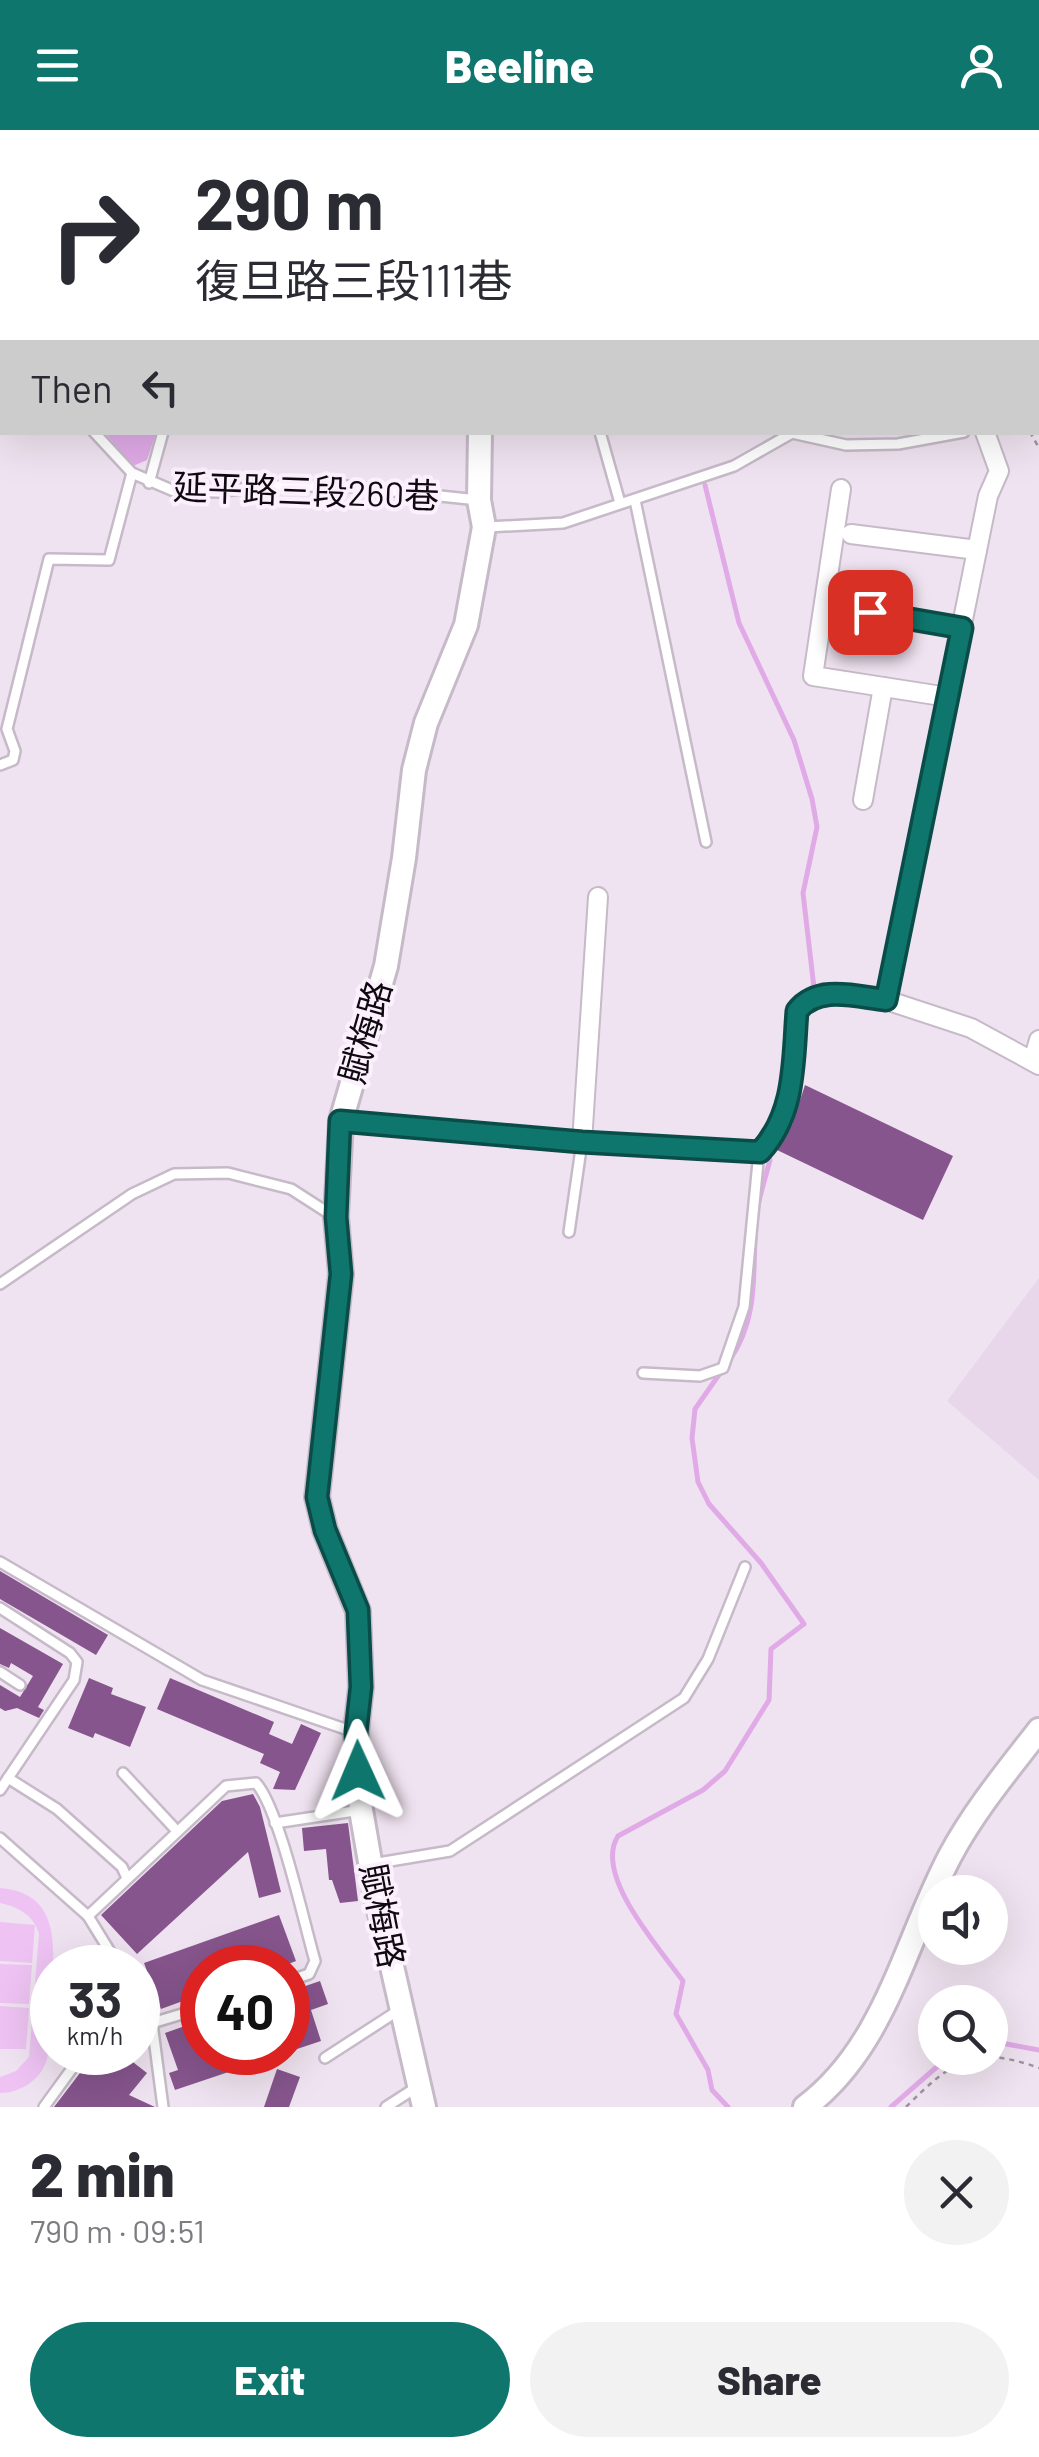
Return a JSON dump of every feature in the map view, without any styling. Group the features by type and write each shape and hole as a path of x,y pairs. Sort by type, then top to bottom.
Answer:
{"street":[{"name":"賦梅路","path":"421,2096 361,1810 356,1732 361,1687 358,1610 325,1530 317,1497 341,1274 336,1217 340,1121 386,966 414,770 426,723 466,625 484,527 480,435"},
{"path":"886,1000 988,496 999,472 986,435"},
{"path":"842,489 813,676 948,697"},
{"path":"852,534 977,550"},
{"path":"839,607 962,628"},
{"path":"863,800 883,687"},
{"path":"582,1142 598,898"},
{"path":"340,1121 582,1142 760,1152 774,1137 788,1108 797,1011 803,1003 824,993 886,1000 971,1028 1036,1063 1039,1040"},
{"path":"804,2107 829,2089 868,2037 950,1855 986,1799 1039,1730"}],"lane":[{"name":"延平路三段260巷","path":"97,435 132,473 174,491 346,486 480,500"},
{"path":"150,483 163,435"},
{"path":"601,435 620,503"},
{"path":"484,527 563,523 734,466 788,435"},
{"path":"800,435 846,446 898,444 948,435"},
{"path":"0,765 12,760 15,751 7,729 49,559 110,560 132,473"},
{"path":"635,500 706,842"},
{"path":"570,1232 582,1142"},
{"path":"643,1373 700,1376 722,1368 744,1306 760,1152"},
{"path":"0,1284 132,1194 174,1174 228,1172 292,1189 336,1217"},
{"path":"0,1562 202,1680 356,1732"},
{"path":"372,1864 450,1851 684,1698 708,1659 746,1567"},
{"path":"0,1608 78,1662 74,1680 0,1790"},
{"path":"0,1672 20,1685"},
{"path":"123,1773 178,1831"},
{"path":"8,1778 58,1809 122,1867 128,1878"},
{"path":"88,1916 226,1786 256,1783 265,1792 309,1945"},
{"path":"275,1823 361,1810"},
{"path":"0,1838 88,1916 106,1945"},
{"path":"310,1947 314,1961 310,1971"},
{"path":"325,2058 402,2008"},
{"path":"44,2107 67,2075"},
{"path":"159,2075 163,2107"},
{"path":"386,2107 421,2096"}],"path":[{"path":"906,2107 942,2071 975,2058 1010,2057 1039,2068"}],"shaded area":[{"path":"107,435 155,435 147,460 133,466"},
{"path":"1039,1278 1039,1480 947,1401"},
{"path":"0,1888 22,1893 36,1902 46,1915 53,1945 38,1945 39,1934 33,1922 24,1913 0,1903"},
{"path":"0,1922 35,1925 30,1963 0,1961"},
{"path":"0,1964 30,1965 29,2004 0,2003"},
{"path":"0,2006 29,2008 26,2049 0,2049"},
{"path":"30,2045 30,2075 38,2075 15,2091 0,2093 0,2077 16,2071 29,2057"}],"building":[{"path":"805,1085 953,1156 923,1220 777,1150 792,1125"},
{"path":"0,1571 108,1635 96,1655 0,1599"},
{"path":"0,1628 63,1664 38,1707 44,1710 39,1718 17,1708 0,1708 0,1685 20,1697 33,1676 11,1663 9,1668 0,1664"},
{"path":"89,1678 113,1688 111,1694 146,1707 130,1747 95,1733 93,1738 68,1728"},
{"path":"170,1678 274,1722 269,1734 292,1744 301,1724 321,1733 295,1790 273,1789 280,1772 260,1763 264,1754 157,1709"},
{"path":"253,1794 260,1807 281,1892 259,1898 248,1852 147,1945 129,1945 101,1915 222,1801"},
{"path":"348,1823 358,1901 340,1903 329,1880 326,1849 304,1851 302,1828"},
{"path":"279,1915 290,1945 195,1945"},
{"path":"180,1950 180,2002 161,2009 160,2006 160,1957"},
{"path":"320,1981 328,2004 311,2010 321,2041 310,2045 310,1984"},
{"path":"180,2028 180,2075 220,2075 175,2090 169,2073 178,2070 165,2033"},
{"path":"78,2075 145,2075 129,2095 155,2107 54,2107"},
{"path":"275,2075 300,2077 289,2107 264,2107"}],"waterway":[{"path":"705,485 739,623 794,740 812,799 817,827 803,893 814,988"},
{"path":"730,1360 741,1341 751,1303 758,1206 770,1160"},
{"path":"723,1369 695,1409 692,1438 698,1482 709,1504 761,1563 804,1624 771,1649 769,1700 725,1771 703,1790 618,1836 613,1852 614,1871 632,1911 683,1981 676,2014 708,2070 712,2090 728,2107"},
{"path":"1008,2044 1039,2050"},
{"path":"891,2107 928,2075"}],"route":[{"path":"358,1771 358,1610 325,1530 317,1497 341,1274 336,1217 340,1121 582,1142 760,1152 774,1137 788,1108 797,1011 803,1003 824,993 886,1000 948,697 962,628 870,612"}]}
